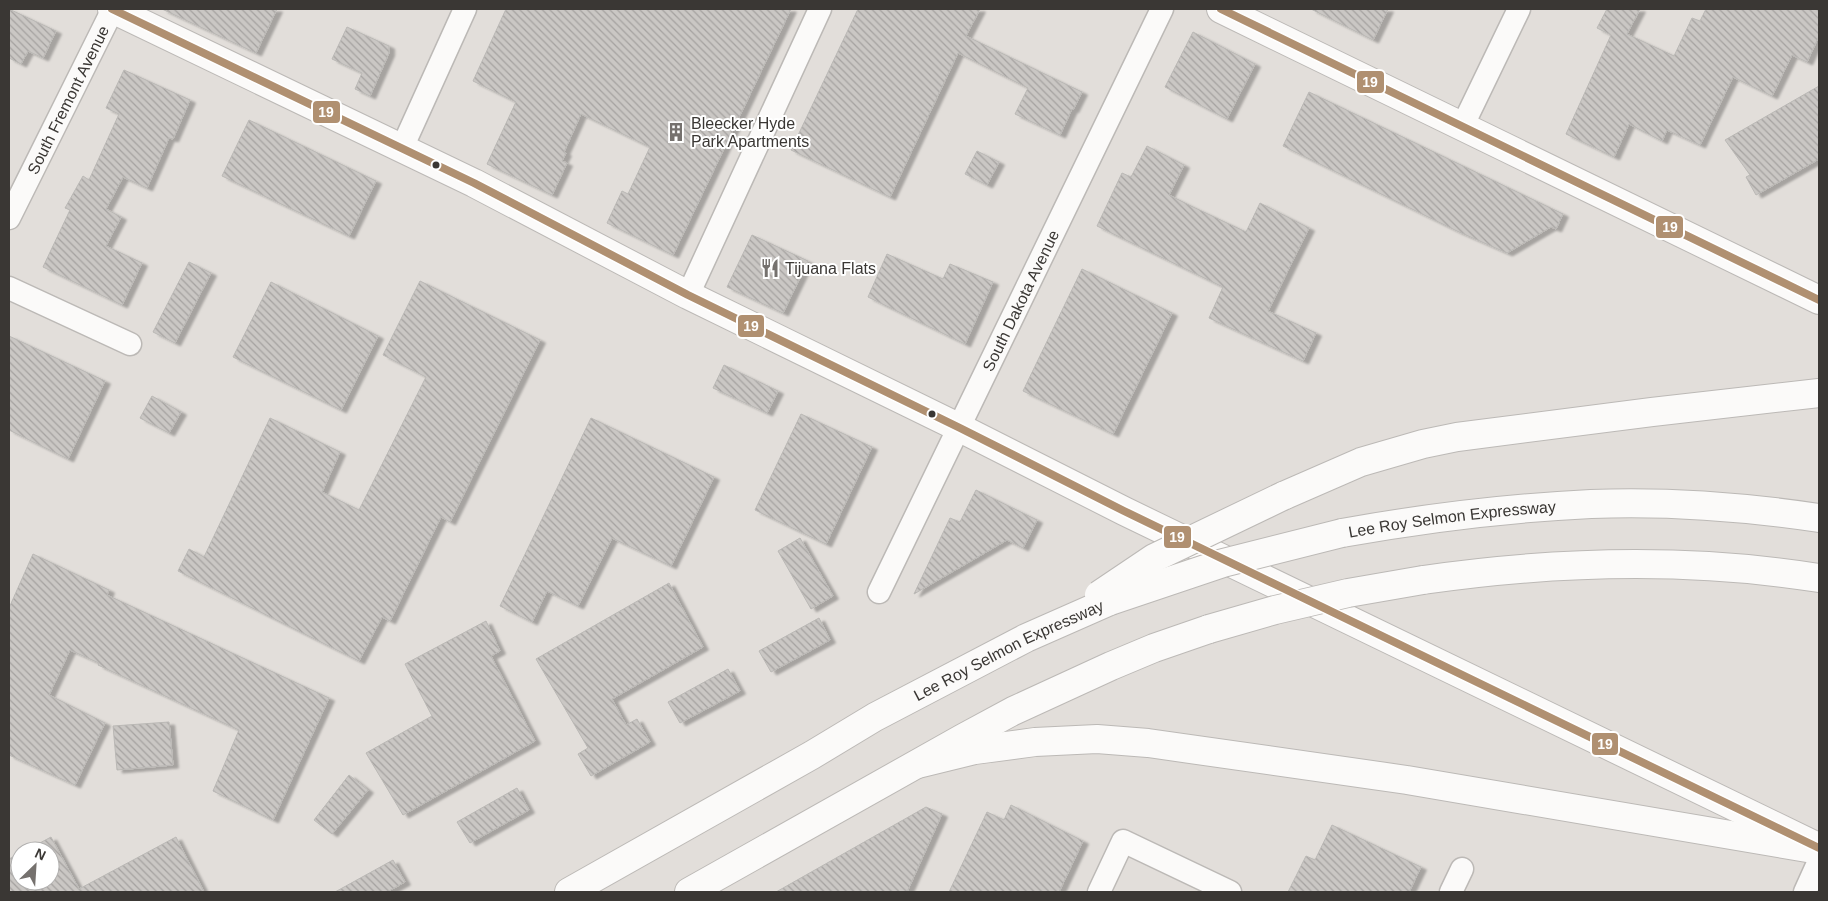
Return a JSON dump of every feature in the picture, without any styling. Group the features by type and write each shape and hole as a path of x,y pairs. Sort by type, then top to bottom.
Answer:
{"main road":[{"path":"113,9 402,148 546,220 688,295 960,428 1124,511 1819,849"},
{"path":"1221,9 1819,300"},
{"path":"1104,598 1154,558 1283,496 1361,462 1423,444 1642,413 1819,393"},
{"name":"Lee Roy Selmon Expressway","path":"569,892 812,755 875,717 1002,650 1076,616 1104,598 1223,563 1342,533 1474,512 1592,504 1697,506 1819,518"},
{"path":"689,892 963,738 1068,685 1154,648 1275,610 1348,593 1423,580 1529,567 1585,564 1658,564 1730,568 1819,578"},
{"path":"918,764 975,750 1035,742 1097,740 1148,743 1407,780 1819,849"}],"street":[{"name":"South Fremont Avenue","path":"9,218 113,9"},
{"path":"402,148 465,9"},
{"path":"688,295 820,9"},
{"name":"South Dakota Avenue","path":"879,592 1162,9"},
{"path":"1462,127 1519,9"},
{"path":"9,288 130,344"},
{"path":"1099,892 1123,841 1230,892"},
{"path":"1805,892 1819,861"},
{"path":"1451,892 1462,870"}],"building":[{"path":"9,9 56,31 43,58 28,51 21,64 9,58"},
{"path":"162,9 277,9 256,53"},
{"name":"Bleecker Hyde Park Apartments","path":"506,9 791,9 673,255 607,223 622,191 628,194 650,147 581,114 564,152 566,153 562,161 567,163 552,195 487,164 516,102 473,81"},
{"path":"858,9 980,9 966,36 1082,92 1060,135 1015,114 1028,88 958,53 890,197 791,150"},
{"path":"1311,9 1388,9 1373,40"},
{"path":"1607,9 1640,9 1627,34 1674,56 1692,18 1700,21 1706,9 1819,9 1819,36 1807,62 1792,55 1772,96 1733,77 1700,145 1667,130 1662,141 1629,124 1614,157 1566,134 1611,35 1597,28"},
{"path":"347,27 389,46 389,53 370,96 355,89 362,73 332,59"},
{"path":"1193,32 1255,64 1227,119 1165,87"},
{"path":"124,70 190,100 173,139 169,138 147,188 123,177 106,209 121,217 106,246 142,263 122,305 43,267 70,210 65,208 83,176 89,180 119,114 106,108"},
{"path":"1819,86 1819,159 1756,195 1746,177 1750,175 1725,140"},
{"path":"1309,92 1563,214 1556,229 1551,227 1507,253 1457,231 1283,146"},
{"path":"249,120 376,181 349,236 222,176"},
{"path":"1147,146 1184,165 1169,195 1246,232 1260,203 1309,228 1268,311 1316,333 1303,361 1209,318 1223,287 1097,226 1122,173 1131,177"},
{"path":"977,151 999,162 987,185 965,174"},
{"name":"Tijuana Flats","path":"752,235 808,261 783,313 727,287"},
{"path":"887,254 943,279 950,264 993,282 965,344 868,297"},
{"path":"189,262 211,273 175,343 153,332"},
{"path":"1082,269 1172,313 1113,434 1023,391"},
{"path":"420,281 540,340 450,522 441,517 390,621 382,617 359,661 178,571 189,549 204,557 270,418 340,452 322,492 359,510 426,377 383,355"},
{"path":"271,282 378,336 341,410 233,357"},
{"path":"9,336 105,381 68,459 9,430"},
{"path":"724,365 778,391 767,413 713,388"},
{"path":"152,396 181,412 169,433 140,418"},
{"path":"801,414 872,447 826,544 755,510"},
{"path":"591,418 714,477 671,566 612,538 578,606 547,591 532,622 500,606"},
{"path":"976,490 1037,520 1023,548 1007,540 914,594 950,518 960,522"},
{"path":"800,538 833,596 811,609 778,551"},
{"path":"33,554 109,590 107,595 329,698 273,820 213,791 239,730 98,665 99,663 70,650 49,695 105,723 75,785 9,755 9,608"},
{"path":"669,583 703,647 612,699 626,725 637,719 650,742 591,776 578,754 588,748 536,659"},
{"path":"819,618 830,640 771,672 759,651"},
{"path":"486,621 500,651 491,656 535,741 403,815 366,753 432,716 405,664"},
{"path":"728,669 740,691 680,723 668,702"},
{"path":"169,722 173,765 117,770 113,726"},
{"path":"349,775 368,790 332,834 314,820"},
{"path":"517,788 529,810 470,843 457,822"},
{"path":"1011,805 1083,841 1059,892 949,892 987,812 1004,820"},
{"path":"926,807 942,814 907,892 776,892"},
{"path":"1332,825 1421,867 1409,892 1288,892 1306,856 1315,860"},
{"path":"51,837 53,841 44,841"},
{"path":"176,837 204,892 9,892 9,859 10,891 60,891 60,854 79,889"},
{"path":"393,860 405,882 387,892 335,892"}],"transit line":[{"name":"19","path":"112,9 474,183 688,295 960,428 1124,511 1819,848"},
{"name":"19","path":"1221,9 1819,300"}],"place":[{"name":"Bleecker Hyde Park Apartments","path":"676,132"},
{"name":"Tijuana Flats","path":"770,268"}]}
